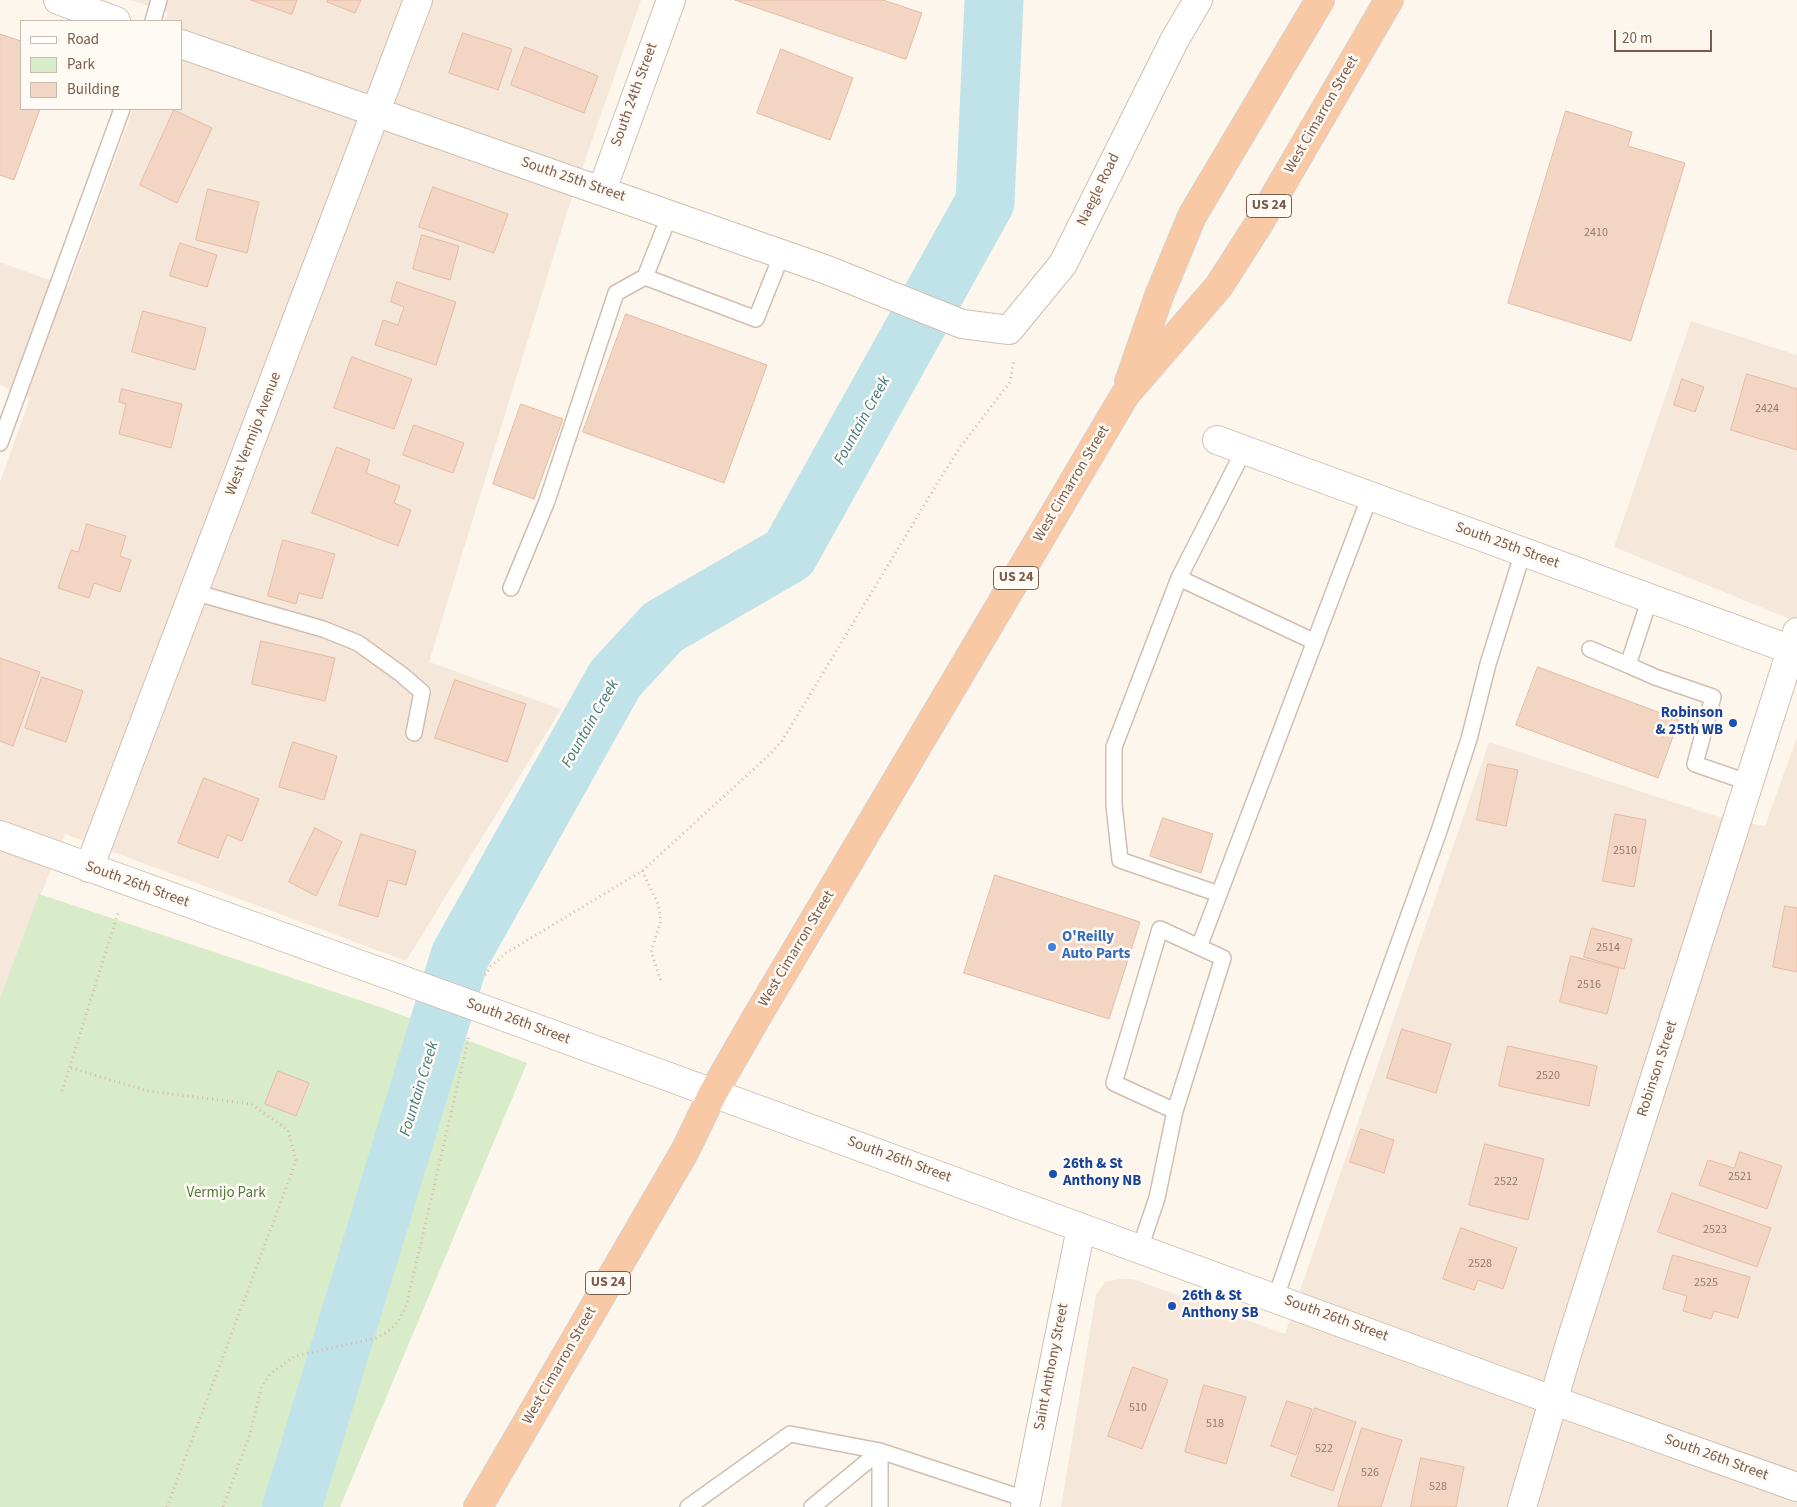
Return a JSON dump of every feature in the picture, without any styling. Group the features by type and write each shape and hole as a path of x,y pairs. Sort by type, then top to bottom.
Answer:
{"highway":[{"name":"West Cimarron Street","path":"1125,395 1158,296 1192,216 1320,0"},
{"name":"West Cimarron Street","path":"478,1507 685,1151 713,1093 1125,395 1219,286 1258,225 1389,0"}],"street":[{"path":"58,0 113,20"},
{"name":"West Vermijo Avenue","path":"89,868 418,0"},
{"name":"South 24th Street","path":"602,190 671,0"},
{"name":"Naegle Road","path":"962,324 1009,330 1063,264 1174,41 1198,0"},
{"name":"South 25th Street","path":"182,44 827,270 962,324"},
{"name":"South 25th Street","path":"1217,440 1650,598 1795,644"},
{"name":"Robinson Street","path":"1522,1507 1555,1401 1569,1347 1795,644"},
{"name":"South 26th Street","path":"0,835 505,1016 928,1170 1081,1228 1276,1297 1555,1401 1797,1487"},
{"name":"Saint Anthony Street","path":"1025,1503 1081,1228"}],"lane":[{"path":"153,20 159,0"},
{"path":"0,443 122,110"},
{"path":"511,588 547,501 616,293 645,277 670,214"},
{"path":"645,277 756,319 782,254"},
{"path":"1219,894 1120,860 1114,805 1114,747 1179,578 1244,450"},
{"path":"1199,947 1370,496"},
{"path":"1276,1297 1470,739 1488,664 1523,552"},
{"path":"1179,578 1315,642"},
{"path":"194,592 323,630 358,643 401,674 422,692 414,733"},
{"path":"1628,664 1650,598"},
{"path":"1590,649 1655,677 1713,698 1696,764 1750,783"},
{"path":"1140,1248 1157,1198 1175,1111 1223,958 1160,930 1114,1083 1175,1111"},
{"path":"688,1507 790,1434 880,1451 1025,1503"},
{"path":"812,1507 880,1451"},
{"path":"880,1451 880,1507"}],"path":[{"path":"485,975 491,966 506,953 642,871 767,757 782,741 943,474 961,446 1010,382 1015,356"},
{"path":"642,871 658,904 661,920 651,952 661,982"},
{"path":"62,1091 71,1068 120,907"},
{"path":"224,1507 249,1437 262,1386 270,1374 295,1356 359,1342 388,1332 400,1321 407,1303 469,1035"},
{"path":"71,1068 148,1091 251,1104 288,1130 296,1160 167,1507"}],"shaded area":[{"path":"131,0 641,0 568,209 429,662 561,709 406,961 65,834 0,998 0,482 30,398 0,385 0,262 68,287 133,110 182,110 182,20 165,20 168,12"},
{"path":"1691,321 1797,355 1797,622 1614,547"},
{"path":"1797,737 1797,1507 1061,1507 1096,1295 1105,1282 1133,1279 1285,1334 1489,742 1716,816 1765,826"}],"green space":[{"name":"Vermijo Park","path":"39,894 383,1008 527,1063 340,1507 0,1507 0,998"}],"building":[{"path":"251,0 297,0 292,14"},
{"path":"328,0 361,0 355,13 327,2"},
{"path":"735,0 883,0 922,13 906,59"},
{"path":"463,33 512,49 498,90 449,73"},
{"path":"0,34 20,41 20,110 40,110 14,180 0,175"},
{"path":"525,47 598,76 584,113 511,85"},
{"path":"781,49 853,78 830,140 757,113"},
{"path":"174,110 212,128 177,203 140,185"},
{"path":"1566,111 1632,132 1628,146 1685,163 1631,341 1508,303"},
{"path":"433,187 508,214 494,253 419,227"},
{"path":"208,189 259,202 247,253 196,240"},
{"path":"422,235 459,246 450,280 413,269"},
{"path":"180,243 217,255 207,287 170,276"},
{"path":"397,282 456,302 436,365 375,345 383,320 398,325 404,307 391,302"},
{"path":"143,311 206,328 195,370 132,352"},
{"path":"626,314 767,365 724,483 583,432"},
{"path":"352,357 412,379 394,429 334,408"},
{"path":"1747,374 1797,389 1797,450 1731,430"},
{"path":"1682,379 1704,387 1695,412 1674,405"},
{"path":"122,389 182,404 171,448 119,434 126,404 119,402"},
{"path":"521,404 563,419 534,499 493,484"},
{"path":"414,425 464,443 453,473 403,455"},
{"path":"337,447 370,460 366,473 400,486 394,503 411,510 398,546 312,513"},
{"path":"87,524 126,536 120,556 131,560 120,592 94,583 89,598 58,588 71,550 78,552"},
{"path":"283,540 335,554 322,599 299,593 296,604 268,596"},
{"path":"261,641 335,658 325,701 252,684"},
{"path":"0,658 40,672 13,746 0,741"},
{"path":"1538,667 1679,720 1658,778 1516,725"},
{"path":"42,677 83,691 66,742 25,728"},
{"path":"455,680 526,704 507,762 435,738"},
{"path":"293,742 337,756 324,800 279,787"},
{"path":"1488,764 1518,770 1506,826 1477,820"},
{"path":"204,778 259,799 242,841 227,835 218,858 178,843"},
{"path":"1615,814 1646,820 1634,887 1603,881"},
{"path":"1163,818 1213,834 1201,873 1150,856"},
{"path":"315,828 342,842 316,896 289,882"},
{"path":"361,834 416,851 406,885 388,880 378,917 339,905"},
{"name":"O'Reilly Auto Parts","path":"995,875 1140,922 1109,1019 964,973"},
{"path":"1785,906 1797,908 1797,972 1773,967"},
{"path":"1592,928 1632,939 1624,969 1584,957"},
{"path":"1571,956 1619,968 1607,1014 1560,1002"},
{"path":"1402,1029 1451,1044 1436,1093 1387,1078"},
{"path":"1508,1046 1597,1066 1589,1106 1499,1086"},
{"path":"278,1071 309,1083 296,1116 265,1104"},
{"path":"1361,1129 1394,1140 1384,1173 1350,1162"},
{"path":"1485,1144 1544,1159 1528,1220 1469,1205"},
{"path":"1740,1152 1782,1166 1767,1209 1699,1185 1708,1160 1734,1168"},
{"path":"1672,1193 1771,1228 1757,1267 1658,1232"},
{"path":"1461,1228 1517,1248 1503,1289 1478,1280 1474,1290 1443,1279"},
{"path":"1673,1255 1750,1277 1738,1318 1714,1311 1711,1319 1683,1311 1687,1296 1663,1289"},
{"path":"1133,1367 1168,1380 1142,1449 1108,1436"},
{"path":"1204,1385 1246,1397 1226,1464 1185,1452"},
{"path":"1287,1401 1312,1409 1296,1455 1271,1446"},
{"path":"1315,1408 1356,1422 1333,1491 1291,1476"},
{"path":"1362,1428 1402,1440 1381,1507 1341,1507 1338,1506"},
{"path":"1421,1458 1464,1467 1456,1507 1411,1507"}],"waterway":[{"name":"Fountain Creek","path":"292,1507 460,956 615,679 663,627 789,554 985,202 994,0"}],"place":[{"name":"Robinson & 25th WB","path":"1733,723"},
{"name":"O'Reilly Auto Parts","path":"1052,947"},
{"name":"26th & St Anthony NB","path":"1053,1174"},
{"name":"26th & St Anthony SB","path":"1172,1306"}]}
